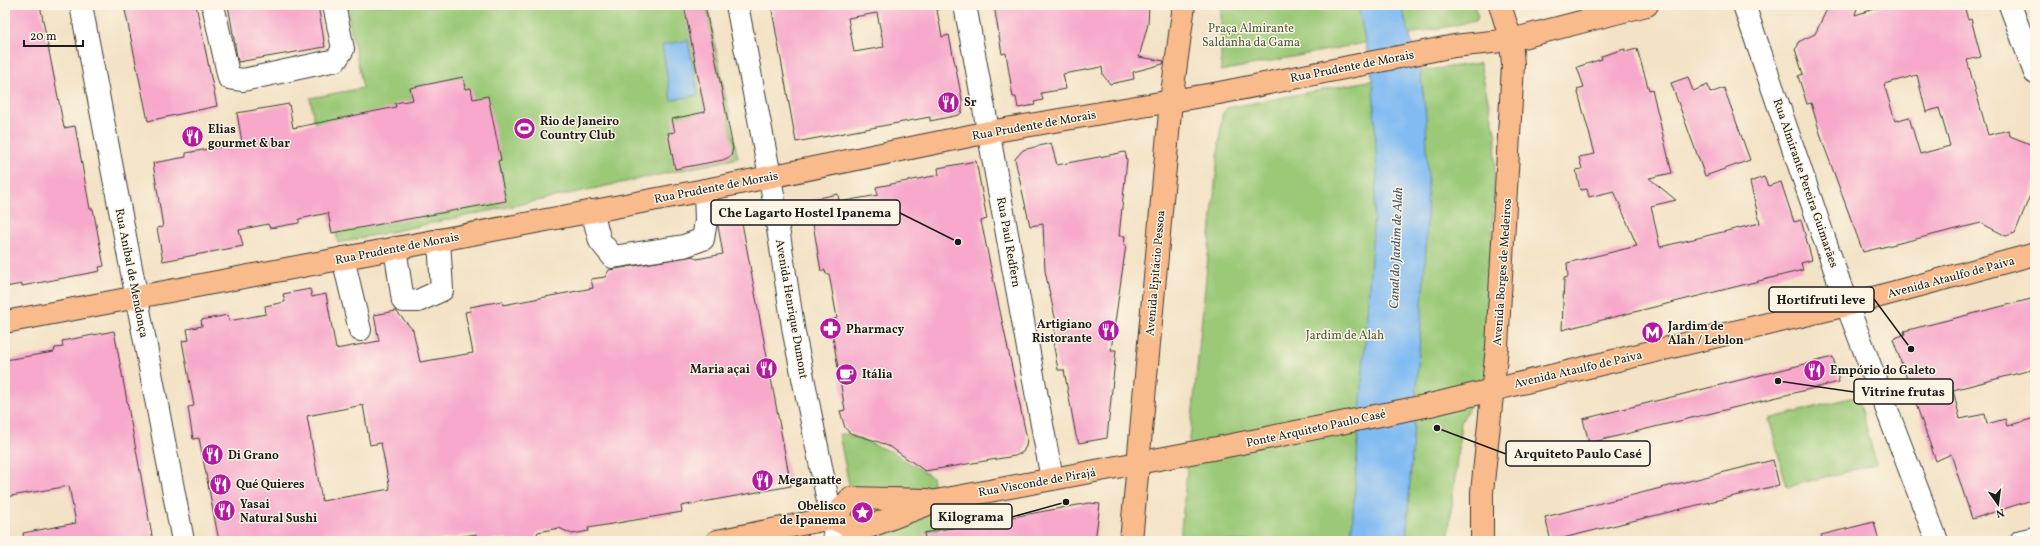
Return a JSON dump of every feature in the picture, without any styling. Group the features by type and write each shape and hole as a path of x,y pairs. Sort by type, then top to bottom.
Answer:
{"main road":[{"name":"Avenida Epitácio Pessoa","path":"1131,541 1170,101 1184,5"},
{"name":"Avenida Borges de Medeiros","path":"1482,541 1482,492 1494,389 1509,171 1513,65 1511,40 1500,5"},
{"name":"Rua Prudente de Morais","path":"5,322 705,190 989,132 1219,93 1454,46 1511,40 1647,5"},
{"name":"Avenida Ataulfo de Paiva","path":"1494,389 1847,305 2035,254"},
{"name":"Ponte Arquiteto Paulo Casé","path":"1137,463 1430,405 1494,389"},
{"name":"Rua Visconde de Pirajá","path":"936,501 851,498 832,518 858,531 936,501 1137,463"},
{"path":"717,541 832,518"}],"street":[{"name":"Rua Aníbal de Mendonça","path":"81,5 184,541"},
{"path":"213,5 229,78 243,80 336,60 343,49 334,5"},
{"name":"Avenida Henrique Dumont","path":"737,5 770,176 794,333 836,541"},
{"name":"Rua Paul Redfern","path":"965,5 1052,479"},
{"name":"Rua Almirante Pereira Guimarães","path":"1744,5 1847,305 1937,541"},
{"path":"2010,5 2027,28 2035,73"},
{"path":"592,211 600,241 613,257 684,246 703,239 706,221 705,190"},
{"path":"395,248 403,301 418,300 442,290 439,240"},
{"path":"343,258 360,330"},
{"path":"2021,541 2035,538"}],"green space":[{"name":"Rio de Janeiro Country Club","path":"346,5 707,5 738,158 338,243 310,98 363,88"},
{"name":"Praça Almirante Saldanha da Gama","path":"1221,5 1474,5 1478,17 1476,21 1221,71"},
{"name":"Jardim de Alah","path":"1480,63 1496,136 1487,376 1461,422 1448,541 1180,541 1222,114 1227,108 1420,71"},
{"path":"1858,396 1876,464 1787,487 1769,419"},
{"path":"839,434 846,434 892,452 932,477 940,525 929,541 860,541"}],"water":[{"name":"Canal do Jardim de Alah","path":"1358,5 1401,5 1420,71 1426,116 1428,182 1426,249 1406,541 1351,541 1377,173 1373,81"},
{"path":"688,40 698,95 671,100 662,45"}],"building":[{"path":"20,5 40,5 64,128 75,126 90,209 93,209 104,266 99,267 100,271 22,286 22,284 5,287 5,8"},
{"path":"124,5 196,5 217,106 148,121"},
{"path":"228,5 318,5 325,47 238,62"},
{"path":"684,5 705,5 733,148 731,156 723,160 675,169 668,133 675,132 672,119 705,112"},
{"path":"771,5 936,5 942,37 949,35 962,99 962,112 959,115 930,121 930,117 796,142","holes":["877,13 884,47 854,52 848,18"]},
{"path":"994,5 1149,5 1148,24 1139,57 1164,61 1163,64 1133,72 1134,79 1110,84 1103,75 1102,67 1063,74 1066,89 1041,93 1043,100 1034,102 1035,105 1018,108 1016,97 1013,97 1006,53 1002,54"},
{"path":"1829,5 1858,5 1855,15 1887,5 1964,5 1968,20 1971,19 1981,57 1967,60 1988,135 2009,130 2010,136 2035,146 2035,183 2015,233 2006,236 1981,223 1863,252 1823,143 1811,103 1807,104 1798,76 1803,74 1795,49 1798,46 1798,42 1815,34","holes":["1917,75 1926,112 1939,108 1950,146 1920,154 1909,117 1895,121 1884,84"]},
{"path":"1625,49 1625,52 1637,49 1649,90 1652,89 1672,173 1649,178 1676,200 1651,206 1660,247 1760,223 1750,182 1764,177 1768,186 1781,182 1794,222 1801,220 1812,260 1801,263 1803,270 1562,330 1564,278 1568,277 1567,263 1637,246 1614,191 1589,197 1587,189 1580,190 1576,170 1582,169 1579,157 1595,154 1577,89 1584,87 1577,67 1602,59 1601,56"},
{"path":"463,77 465,89 471,88 473,99 488,96 501,160 498,161 506,201 332,233 328,213 299,219 299,223 270,228 268,224 239,230 243,246 163,261 157,228 163,227 153,163 186,157 186,153 242,143 237,113 289,104 293,128 396,107 395,103 413,100 410,88"},
{"path":"1688,77 1693,91 1708,85 1710,93 1724,88 1750,160 1705,176 1671,83"},
{"path":"1051,143 1057,165 1125,152 1127,160 1119,236 1125,236 1124,245 1126,245 1111,350 1116,350 1107,438 1079,443 1076,436 1064,370 1058,370 1053,341 1056,322 1045,271 1043,224 1030,226 1015,159 1023,150"},
{"path":"976,161 987,219 981,221 1027,439 1026,446 1023,452 1015,456 925,471 892,448 879,442 850,433 845,428 840,411 845,410 830,320 837,318 829,274 826,274 825,270 821,271 809,200 838,194 839,202 878,195 876,187 939,175 938,168"},
{"path":"740,212 791,486 681,506 682,512 588,528 589,531 572,534 559,528 538,532 534,541 507,541 507,538 477,541 476,534 433,541 219,541 199,438 193,439 188,407 194,406 182,341 189,340 187,329 202,326 201,320 228,315 229,321 266,314 265,306 285,302 283,294 310,289 312,297 326,294 336,349 379,341 374,315 396,311 413,330 420,362 473,353 465,312 471,311 470,307 502,301 503,305 593,288 591,279 605,277 609,270 693,256 697,259 723,254 718,226 718,215","holes":["363,405 370,445 381,443 390,489 322,501 307,416"]},
{"path":"2035,298 2035,369 1953,390 1960,419 1985,414 1987,424 2005,419 2007,426 2035,418 2035,499 1972,519 1951,454 1936,461 1893,339 1905,334 1904,331"},
{"path":"114,331 153,541 24,541 23,533 76,523 69,486 5,497 5,360 54,352 55,348 63,347 62,341"},
{"path":"1833,357 1839,382 1589,443 1583,419"},
{"path":"1773,460 1779,485 1551,541 1545,517"},
{"path":"1089,503 1100,504 1095,541 925,541 924,533"},
{"path":"1874,522 1879,541 1822,541 1821,535"}],"place":[{"name":"Sr","path":"948,102"},
{"name":"Rio de Janeiro Country Club","path":"524,128"},
{"name":"Elias gourmet & bar","path":"192,136"},
{"name":"Che Lagarto Hostel Ipanema","path":"958,242"},
{"name":"Pharmacy","path":"831,329"},
{"name":"Artigiano Ristorante","path":"1108,331"},
{"name":"Jardim de Alah / Leblon","path":"1652,333"},
{"name":"Hortifruti leve","path":"1911,349"},
{"name":"Maria açai","path":"766,369"},
{"name":"Empório do Galeto","path":"1815,370"},
{"name":"Itália","path":"847,374"},
{"name":"Vitrine frutas","path":"1778,381"},
{"name":"Arquiteto Paulo Casé","path":"1437,428"},
{"name":"Di Grano","path":"213,455"},
{"name":"Megamatte","path":"762,480"},
{"name":"Qué Quieres","path":"221,484"},
{"name":"Kilograma","path":"1066,502"},
{"name":"Yasai Natural Sushi","path":"225,511"},
{"name":"Obelisco de Ipanema","path":"862,513"}]}
